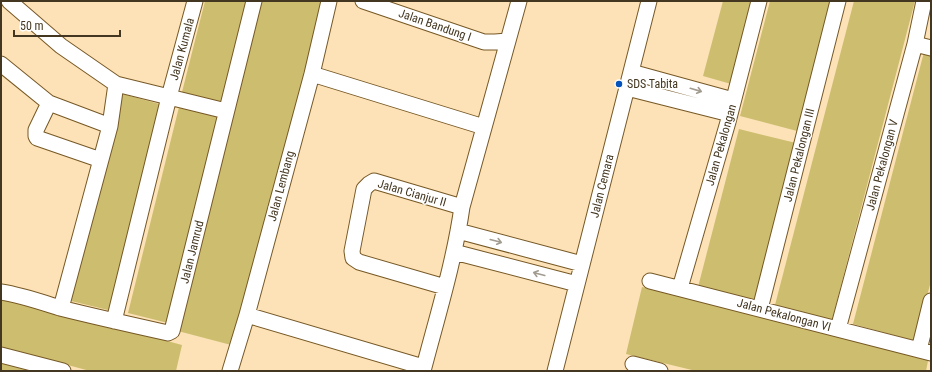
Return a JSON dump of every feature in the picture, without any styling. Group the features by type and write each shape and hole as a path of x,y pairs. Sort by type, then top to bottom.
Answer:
{"street":[{"path":"10,1 61,46 116,84 226,112"},
{"name":"Jalan Kumala","path":"114,321 169,98 195,1"},
{"name":"Jalan Jamrud","path":"1,292 11,293 61,308 114,321 168,333 172,331 254,1"},
{"name":"Jalan Lembang","path":"230,371 247,315 312,74 329,1"},
{"name":"Jalan Bandung I","path":"363,1 484,42 508,41"},
{"path":"247,315 423,369 454,252 462,207 519,1"},
{"name":"Jalan Cemara","path":"555,371 649,1"},
{"name":"Jalan Pekalongan","path":"680,288 759,1"},
{"name":"Jalan Pekalongan III","path":"760,309 838,1"},
{"name":"Jalan Pekalongan V","path":"838,329 915,44 924,1"},
{"path":"915,44 931,48"},
{"path":"1,64 49,103 110,126"},
{"path":"631,72 731,107"},
{"path":"312,74 484,127"},
{"path":"61,308 110,126 116,84"},
{"path":"627,88 731,107"},
{"path":"49,103 36,130 37,138 95,158"},
{"name":"Jalan Cianjur II","path":"445,287 359,262 353,258 352,251 364,189 374,181 462,207"},
{"path":"458,231 582,264"},
{"path":"454,252 577,284"},
{"name":"Jalan Pekalongan VI","path":"650,281 925,352"},
{"path":"925,352 931,301"},
{"path":"1,355 63,371"},
{"path":"633,364 660,371"}],"building":[{"path":"205,1 248,1 221,106 181,96"},
{"path":"259,1 324,1 235,346 174,330"},
{"path":"723,1 753,1 731,84 703,76"},
{"path":"770,1 831,1 797,131 740,116"},
{"path":"854,1 915,1 832,320 775,305"},
{"path":"924,52 931,54 931,281 915,341 853,324"},
{"path":"123,94 163,105 112,311 71,301"},
{"path":"179,107 219,117 168,323 128,313"},
{"path":"739,129 796,143 755,301 698,287"},
{"path":"642,287 929,356 926,371 696,371 626,354"},
{"path":"1,296 182,345 176,371 90,371 1,347"},
{"path":"1,361 38,371 1,371"}],"place":[{"name":"SDS Tabita","path":"619,84"}]}
